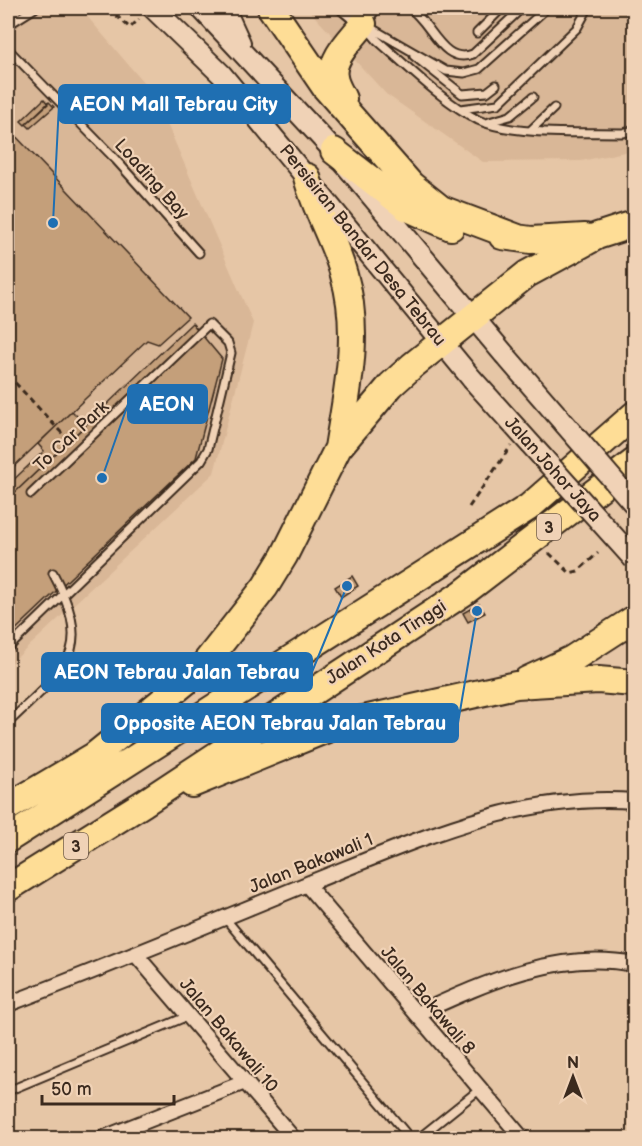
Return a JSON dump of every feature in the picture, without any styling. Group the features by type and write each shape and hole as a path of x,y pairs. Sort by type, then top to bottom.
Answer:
{"highway":[{"path":"271,8 325,87 411,185 441,209 518,238"},
{"path":"350,117 333,75 333,68 340,53 371,16"},
{"path":"334,151 405,207 430,220 468,233 560,239 597,236"},
{"path":"307,177 314,203 345,276 351,321 353,357 338,448"},
{"path":"8,807 94,756 200,671 265,587 284,556 338,448 391,385 527,274 597,236 634,224"},
{"name":"Jalan Kota Tinggi","path":"8,839 529,507 634,415"},
{"name":"Jalan Kota Tinggi","path":"8,888 144,803 463,592 634,462"},
{"path":"516,685 573,658 634,619"},
{"path":"144,803 337,725 516,685 598,680 634,683"}],"main road":[{"name":"Persisiran Bandar Desa Tebrau","path":"153,8 222,75 472,379"},
{"name":"Persisiran Bandar Desa Tebrau","path":"201,8 334,151 504,354"},
{"path":"224,8 243,52"},
{"name":"Jalan Johor Jaya","path":"504,354 634,504"},
{"name":"Jalan Johor Jaya","path":"472,379 634,560"}],"street":[{"path":"344,8 371,16"},
{"name":"Jalan Bakawali 1","path":"11,1003 137,956 224,917 450,827 494,814 570,800 634,801"},
{"name":"Jalan Bakawali 8","path":"307,885 522,1138"},
{"name":"Jalan Bakawali 10","path":"137,956 293,1138"},
{"path":"417,1014 480,986 546,965 603,961 634,964"},
{"path":"103,1138 245,1082"}],"lane":[{"path":"8,19 19,8"},
{"path":"8,25 35,8"},
{"path":"409,8 450,54 464,58 473,54 522,8"},
{"path":"477,33 502,8"},
{"path":"391,38 446,71 464,73 479,69 547,8"},
{"path":"460,109 498,104 577,28 588,8"},
{"path":"371,16 391,38 462,94 487,92 496,85"},
{"path":"371,16 377,40 460,109 485,123 531,130 623,133 634,130"},
{"name":"Loading Bay","path":"8,49 116,160 199,252"},
{"path":"485,123 510,116 533,97"},
{"path":"531,130 554,108"},
{"name":"To Car Park","path":"31,494 209,324 228,343 231,353 208,449 201,461 64,595"},
{"path":"8,723 68,662 75,634 64,595 53,573"},
{"path":"8,648 64,595"},
{"path":"224,917 410,1138"},
{"path":"8,1091 189,1016"},
{"path":"419,1138 480,1089"}],"path":[{"path":"108,8 130,28"},
{"path":"8,375 77,451"},
{"path":"469,507 512,445"},
{"path":"549,552 570,573 578,571 598,553"}],"shaded area":[{"path":"8,8 80,8 155,96 253,323 214,473 8,666"},
{"path":"307,8 634,8 634,150 581,161 483,162 386,94"}],"building":[{"path":"44,99 48,104 25,125 21,121"},
{"path":"49,102 54,107 30,128 26,124"},
{"path":"8,128 188,317 158,344 147,340 8,472"},
{"path":"192,323 222,359 196,458 8,637 8,499"},
{"path":"72,411 86,425 8,499 8,485 44,451 38,444"},
{"path":"352,576 358,586 341,597 335,587"},
{"path":"479,604 485,613 468,622 463,613"}],"place":[{"name":"AEON Mall Tebrau City","path":"53,223"},
{"name":"AEON","path":"102,478"},
{"name":"AEON Tebrau Jalan Tebrau","path":"347,586"},
{"name":"Opposite AEON Tebrau Jalan Tebrau","path":"477,611"}]}
